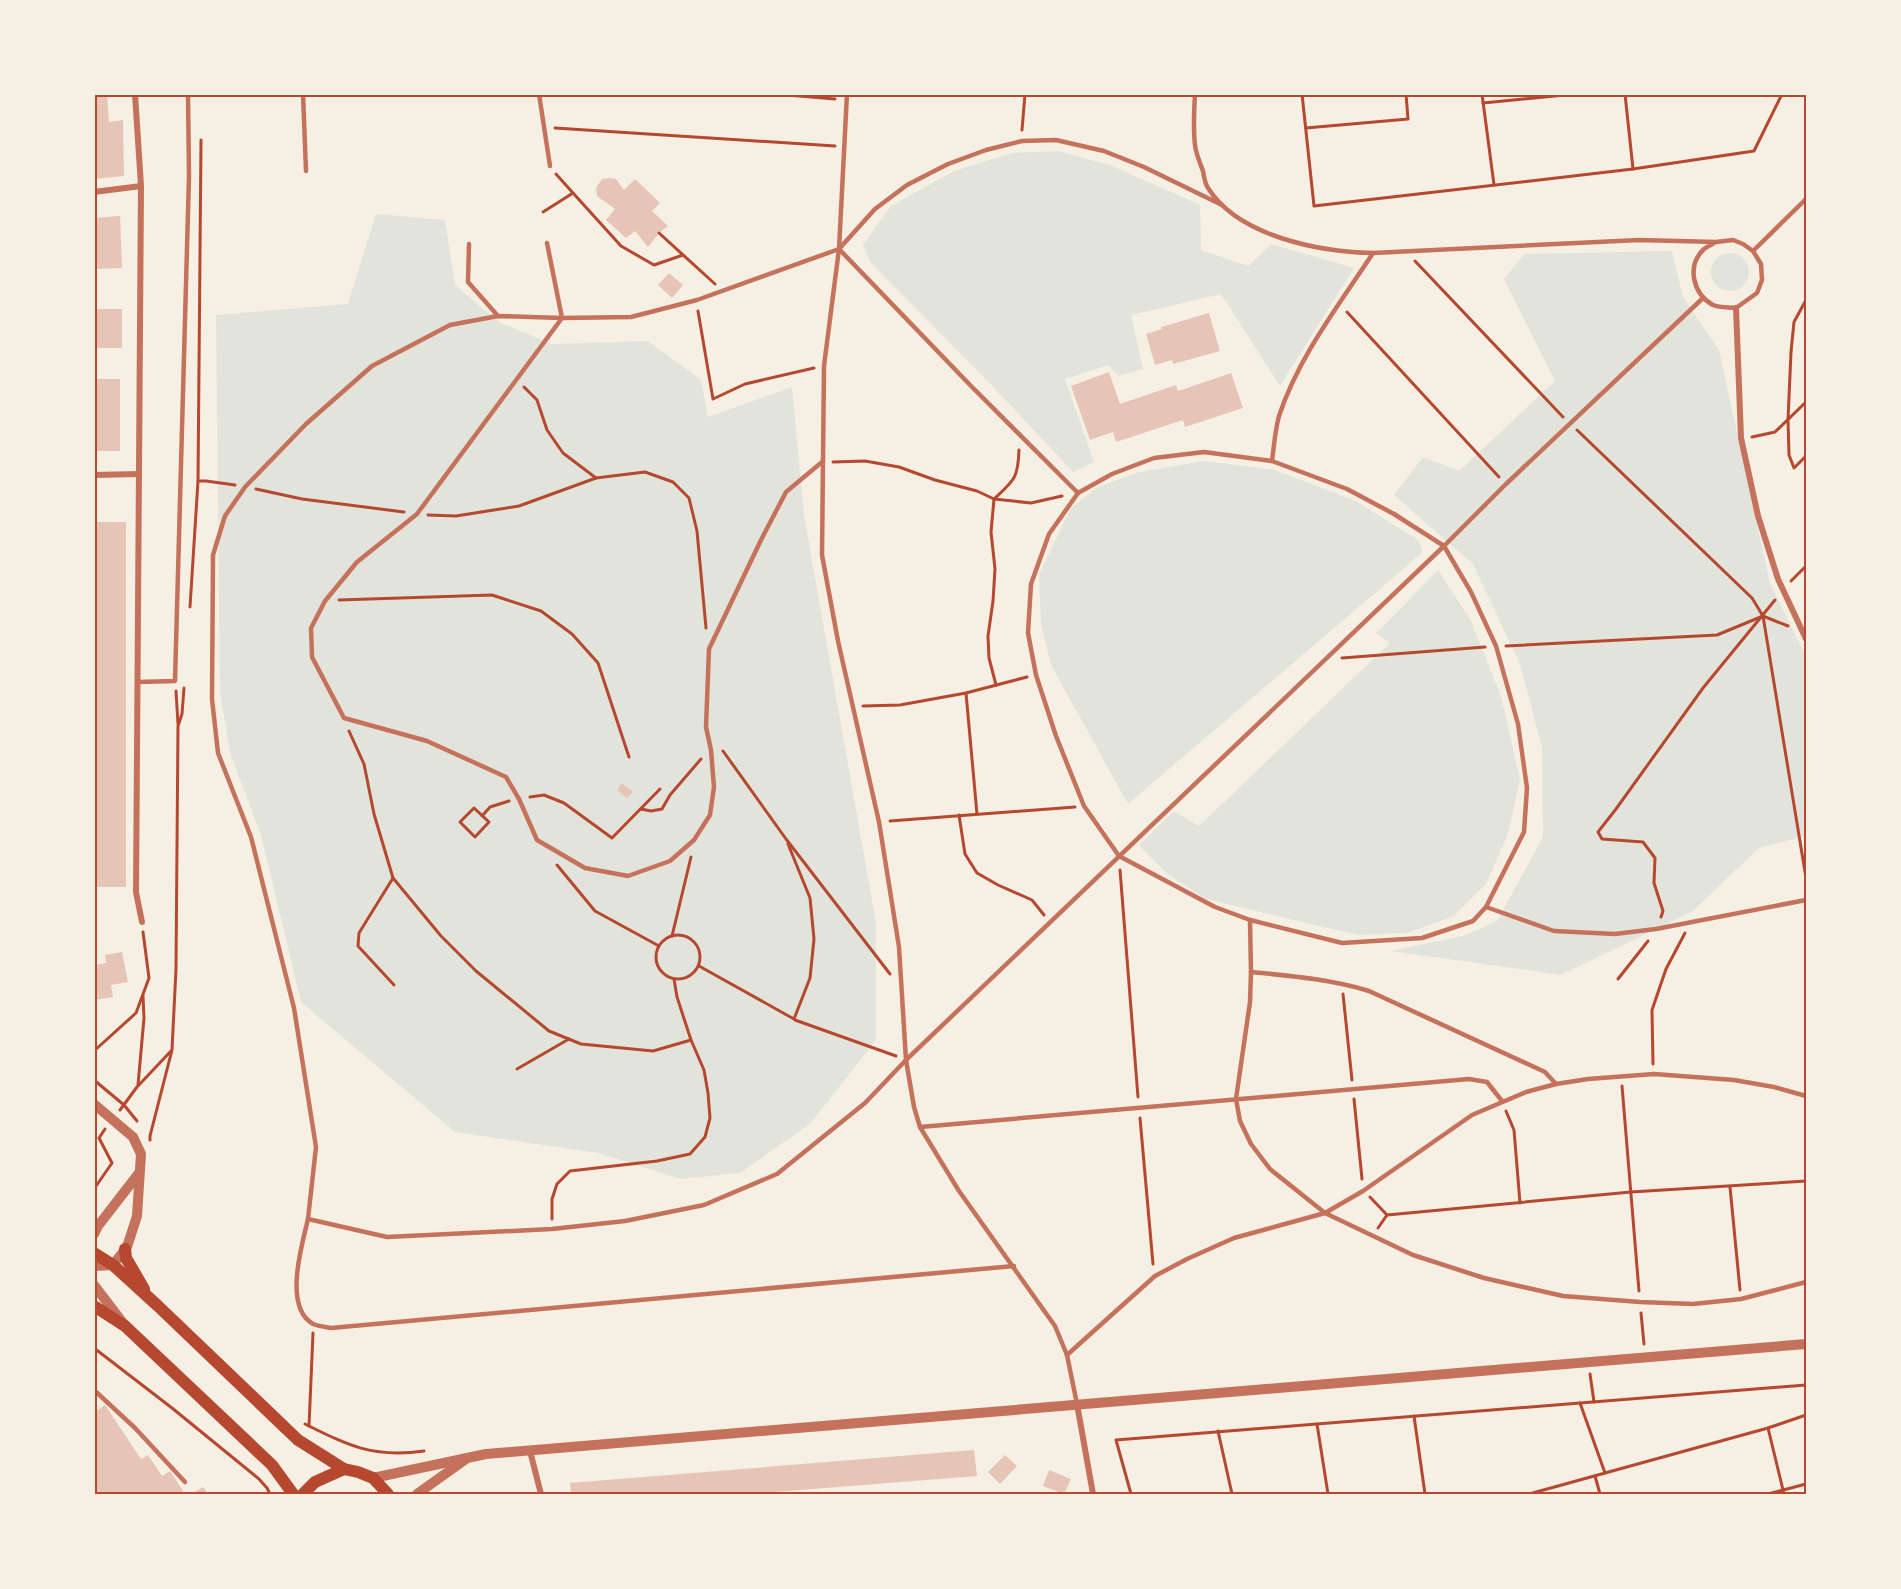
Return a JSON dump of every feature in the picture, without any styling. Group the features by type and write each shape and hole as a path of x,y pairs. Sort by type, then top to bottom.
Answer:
{"main road":[{"path":"125,1249 126,1258 134,1273 158,1306"},
{"path":"94,1253 113,1265 158,1306 298,1440 344,1469 373,1478 387,1494"},
{"path":"94,1306 125,1326 272,1466 292,1494"},
{"path":"303,1494 315,1482 344,1469"}],"street":[{"path":"135,94 141,186 136,892 142,922"},
{"path":"94,192 141,186"},
{"path":"1736,308 1741,438 1758,516 1782,590 1806,639"},
{"path":"94,475 139,474"},
{"path":"94,1266 113,1265 125,1249 137,1216 141,1154 133,1137 95,1104"},
{"path":"94,1234 139,1173"},
{"path":"94,1285 125,1326"},
{"path":"373,1478 470,1456 530,1450 1806,1344"},
{"path":"1077,1404 1093,1494"},
{"path":"530,1450 541,1494"},
{"path":"417,1494 470,1456"}],"lane":[{"path":"138,681 175,681 189,176 188,94"},
{"path":"303,94 306,171"},
{"path":"539,94 550,166"},
{"path":"1195,94 1195,146 1207,187 1222,206"},
{"path":"846,97 839,249 824,366 822,555 852,706 879,822 899,947 906,1060 914,1107 920,1127 959,1191 1055,1326 1067,1355 1077,1404"},
{"path":"1014,1266 331,1328 313,1324 301,1312 297,1294 298,1266 308,1218 316,1147 294,1008 251,837 218,753 212,699 213,555 225,516 245,487 306,424 372,366 450,326 498,316 631,317 697,300 839,249 875,209 907,185 948,164 986,150 1022,141 1056,140 1104,151 1144,167 1222,206 1266,232 1291,241 1347,252 1373,253 1639,240 1716,242 1733,240 1754,251 1761,264 1762,280 1757,293 1736,308 1715,306 1702,298 1697,290 1694,280 1696,262 1704,250 1716,242"},
{"path":"1754,251 1806,199"},
{"path":"547,243 562,318 417,514 357,561 325,601 311,628 312,657 344,718 427,741 506,777 519,799 537,840 585,868 628,876 670,861 694,840 710,815 714,787 711,750 706,728 708,649 786,492 822,462"},
{"path":"469,244 468,282 498,316"},
{"path":"839,249 1078,493"},
{"path":"1272,461 1279,418 1294,379 1315,341 1373,253"},
{"path":"308,1218 387,1237 552,1229 625,1221 704,1204 777,1174 866,1103 906,1060 1702,298"},
{"path":"1204,452 1272,461 1347,489 1395,514 1444,546 1471,592 1496,646 1518,724 1527,788 1524,832 1486,907 1473,921 1422,938 1342,943 1250,920 1215,907 1119,856 1084,806 1035,675 1028,633 1031,584 1049,534 1078,493 1113,474 1154,458 1204,452"},
{"path":"1486,907 1554,931 1615,934 1691,923 1806,900"},
{"path":"1250,920 1250,1002 1236,1099 1240,1121 1251,1144 1270,1169 1324,1214 1413,1255 1484,1278 1563,1296 1693,1304 1741,1299 1806,1282"},
{"path":"1251,972 1342,983 1369,991 1545,1072 1556,1084"},
{"path":"1067,1355 1155,1276 1234,1238 1324,1214 1363,1191 1472,1115 1502,1101 1556,1084 1654,1074 1734,1080 1774,1087 1806,1096"},
{"path":"920,1127 1469,1079 1487,1082 1502,1101"},
{"path":"94,1390 135,1428 184,1482"}],"path":[{"path":"775,94 846,97"},
{"path":"1022,141 1025,94"},
{"path":"1302,94 1314,206 1633,169 1754,151 1782,94"},
{"path":"1306,128 1408,119 1406,94"},
{"path":"1482,94 1494,185"},
{"path":"1483,103 1576,94"},
{"path":"1625,94 1633,169"},
{"path":"544,127 844,147"},
{"path":"550,166 621,246 654,265 683,255"},
{"path":"543,212 573,193"},
{"path":"659,233 723,291"},
{"path":"1405,251 1571,424 1752,598 1763,616 1806,878"},
{"path":"697,300 713,399 745,384 824,366"},
{"path":"1806,300 1794,322 1788,420 1789,455 1794,468 1806,456"},
{"path":"1340,304 1506,484"},
{"path":"517,379 537,400 547,430 563,453 596,478"},
{"path":"1741,438 1775,432 1806,402"},
{"path":"996,685 989,658 988,636 995,569 991,532 994,499 1014,479 1019,469 1020,435"},
{"path":"822,462 865,461 899,467 935,480 977,491 994,499 1031,503 1078,493"},
{"path":"198,481 245,487 302,499 417,514 456,516 519,506 596,478 645,472 673,482 689,498 697,531 708,649"},
{"path":"1618,979 1656,929 1663,911 1654,883 1655,858 1643,842 1602,839 1598,832 1703,688 1782,590 1806,566"},
{"path":"325,601 492,596 541,611 572,634 598,663 629,757"},
{"path":"1325,659 1496,646 1717,635 1763,616 1802,631"},
{"path":"852,706 900,705 966,693 1035,675"},
{"path":"175,681 178,726"},
{"path":"966,693 977,814"},
{"path":"344,718 364,764 374,814 393,878 441,936 476,971 549,1031 581,1044 652,1051 691,1040"},
{"path":"706,728 786,839 901,987"},
{"path":"641,809 651,812 662,809 670,795 696,763 711,750"},
{"path":"482,816 490,807 502,802 544,795 564,803 612,838 660,789"},
{"path":"879,822 1084,806"},
{"path":"474,808 482,816 489,822 475,837 460,822 474,808"},
{"path":"959,815 965,854 977,873 1032,900 1049,923"},
{"path":"786,839 810,898 814,939 810,978 794,1019"},
{"path":"537,840 595,911 659,946"},
{"path":"672,936 694,840"},
{"path":"1119,856 1155,1276"},
{"path":"393,878 359,933 358,945 394,985"},
{"path":"94,1051 136,1013 149,978 142,922"},
{"path":"1654,1074 1652,1010 1666,969 1691,923"},
{"path":"672,936 686,937 697,946 700,952 699,966 689,977 674,979 662,972 658,966 659,946 672,936"},
{"path":"699,966 794,1019 840,1038 906,1060"},
{"path":"552,1229 552,1199 557,1184 570,1171 657,1161 690,1154 705,1137 710,1118 704,1070 691,1040 677,997 674,979"},
{"path":"137,1087 144,1018 143,993"},
{"path":"517,1069 569,1039"},
{"path":"123,1106 137,1087 172,1050"},
{"path":"1621,1076 1644,1344"},
{"path":"94,1080 123,1106 150,1136"},
{"path":"1502,1101 1514,1130 1520,1203"},
{"path":"94,1189 112,1163 99,1138"},
{"path":"1387,1215 1631,1192 1806,1181"},
{"path":"1730,1187 1741,1299"},
{"path":"1363,1191 1387,1215"},
{"path":"1374,1236 1387,1215"},
{"path":"298,1440 309,1427 313,1324"},
{"path":"94,1348 259,1479 270,1494"},
{"path":"1590,1374 1594,1402"},
{"path":"1131,1494 1116,1440 1806,1385"},
{"path":"1580,1403 1605,1473"},
{"path":"1414,1415 1425,1494"},
{"path":"1529,1494 1768,1428 1806,1415"},
{"path":"303,1424 358,1448 400,1454"},
{"path":"1317,1424 1328,1494"},
{"path":"1768,1428 1783,1492"},
{"path":"1218,1431 1232,1494"},
{"path":"259,1479 272,1466"},
{"path":"1595,1476 1600,1494"},
{"path":"1768,1494 1783,1492 1806,1484"}],"shaded area":[{"path":"1058,151 1110,165 1200,205 1201,250 1248,266 1271,244 1354,268 1280,386 1221,294 1131,315 1143,369 1119,376 1108,365 1065,379 1094,462 1073,472 980,373 870,262 863,245 891,206 954,171 1012,153"},
{"path":"376,214 445,220 455,285 499,322 551,344 648,341 701,380 708,417 792,387 804,515 876,923 876,1040 810,1124 740,1173 681,1179 598,1153 455,1132 301,1002 261,835 230,753 220,692 216,315 348,304"},
{"path":"1672,251 1683,297 1719,350 1770,583 1806,657 1806,836 1759,848 1693,911 1561,975 1390,951 1463,936 1497,921 1543,837 1542,748 1520,664 1473,564 1394,495 1423,457 1459,471 1555,381 1504,279 1524,254"},
{"path":"1730,253 1744,258 1749,272 1744,286 1730,291 1716,286 1711,272 1716,258"},
{"path":"1204,461 1275,470 1356,501 1418,540 1423,552 1128,804 1051,665 1041,625 1039,574 1071,508 1096,488 1139,472"},
{"path":"1438,570 1470,619 1501,696 1520,779 1508,834 1486,884 1454,916 1407,933 1358,935 1206,899 1166,873 1139,845 1174,811 1199,826 1390,643 1376,633"}],"building":[{"path":"94,94 107,94 109,122 123,120 124,176 94,179"},
{"path":"602,179 616,179 624,190 635,179 660,203 652,211 668,226 648,247 635,231 626,238 606,220 615,209 597,196 596,188"},
{"path":"120,216 122,268 94,269 94,218"},
{"path":"669,273 683,285 672,298 658,285"},
{"path":"94,309 122,309 122,348 94,348"},
{"path":"1209,313 1220,351 1173,364 1172,360 1155,365 1146,334 1162,329 1161,327"},
{"path":"1109,372 1120,404 1176,385 1178,391 1231,373 1243,408 1185,427 1183,420 1116,442 1113,432 1090,440 1071,386"},
{"path":"94,379 120,379 120,451 94,451"},
{"path":"94,522 126,522 126,887 94,887"},
{"path":"622,783 633,792 627,798 617,790"},
{"path":"122,952 128,982 111,985 113,997 94,1000 94,965 106,963 105,955"},
{"path":"94,1405 98,1410 105,1405 141,1459 148,1455 162,1476 170,1471 185,1494 94,1494"},
{"path":"974,1450 977,1476 748,1494 571,1494 570,1483"},
{"path":"1005,1455 1017,1466 1000,1484 988,1472"},
{"path":"1049,1470 1071,1479 1064,1494 1043,1486"},
{"path":"203,1487 208,1494 191,1494"}]}
